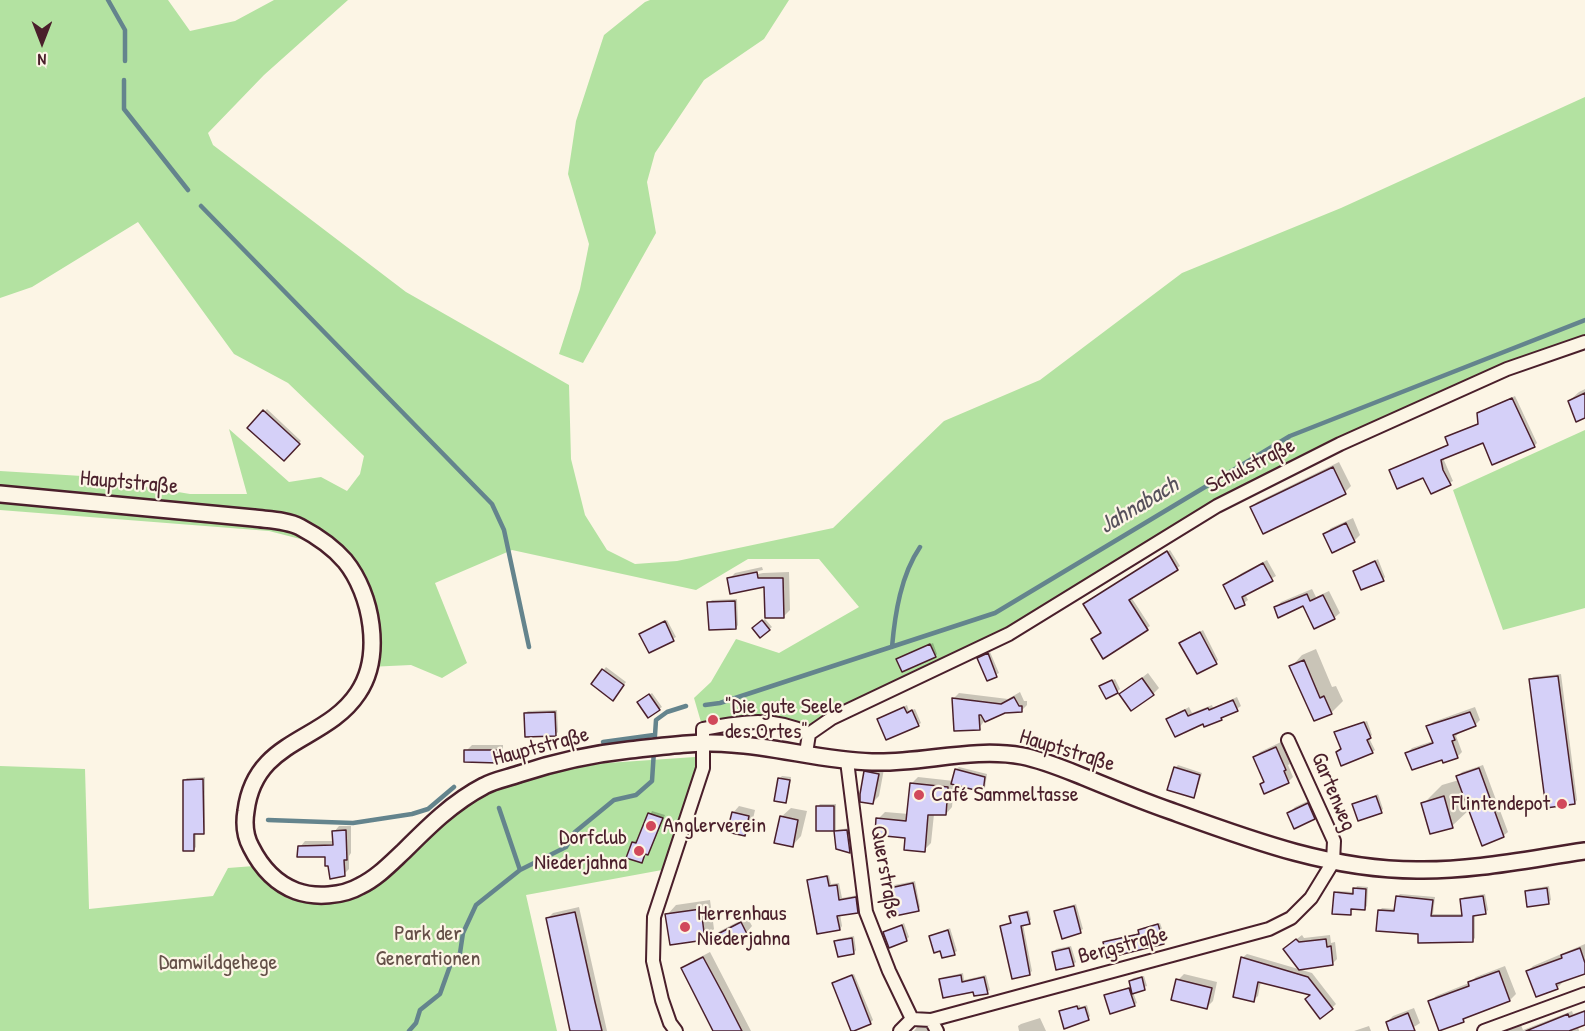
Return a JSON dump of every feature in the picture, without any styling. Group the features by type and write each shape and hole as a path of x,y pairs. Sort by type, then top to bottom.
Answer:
{"street":[{"name":"Schulstraße","path":"809,734 832,718 1009,634 1217,506 1330,449 1507,369 1585,342"},
{"name":"Hauptstraße","path":"0,494 254,518 295,524 323,542 344,560 362,593 372,630 372,650 364,683 347,707 291,744 265,765 255,778 248,795 244,821 247,840 261,866 281,884 302,894 324,896 358,888 386,868 443,813 485,785 537,768 598,753 704,742 755,746 847,761 879,763 977,753 1022,756 1059,767 1167,810 1271,846 1333,862 1374,868 1417,870 1477,867 1585,851"},
{"path":"676,1031 670,1023 662,1000 653,961 654,918 703,768 703,729 747,721 792,726 809,734 806,753"},
{"name":"Gartenweg","path":"1288,740 1334,841 1333,862"},
{"name":"Querstraße","path":"847,761 866,912 889,971 912,1019"},
{"name":"Bergstraße","path":"912,1019 934,1025 1269,929 1291,918 1311,898 1333,862"},
{"path":"1484,1031 1585,994"},
{"path":"900,1031 912,1019"}],"green space":[{"path":"0,0 168,0 190,31 235,21 274,0 348,0 264,75 208,133 213,145 406,292 569,385 571,459 585,515 607,550 635,564 677,561 833,528 944,421 1040,380 1182,273 1341,208 1585,97 1585,342 1507,369 1217,506 1104,577 809,734 792,726 703,729 694,698 711,682 736,639 779,653 859,607 819,559 748,559 696,590 512,550 435,583 467,663 442,678 411,665 368,667 372,650 354,576 312,542 269,531 0,510 0,471 82,476 190,494 247,494 229,429 289,482 321,477 347,491 360,474 364,456 288,383 234,354 138,222 32,287 0,298"},
{"path":"650,0 789,0 764,39 704,80 655,153 647,182 656,233 583,363 559,354 580,289 589,244 568,174 576,121 604,35"},
{"path":"1585,430 1585,608 1503,630 1453,490"},
{"path":"695,757 700,764 662,870 526,895 557,1031 0,1031 0,766 85,769 89,909 213,896 228,868 254,866 278,890 325,903 343,899 393,870 446,821 487,791 578,765"}],"building":[{"path":"1585,393 1585,418 1576,422 1568,401"},
{"path":"1512,398 1535,447 1492,465 1483,443 1441,460 1443,470 1451,485 1431,494 1423,478 1397,489 1389,470 1448,445 1445,437 1478,424 1477,413"},
{"path":"263,410 300,444 284,461 247,428"},
{"path":"1333,467 1346,494 1263,534 1250,507"},
{"path":"1346,523 1355,542 1332,553 1323,534"},
{"path":"1167,551 1178,570 1129,600 1148,630 1103,659 1091,639 1101,633 1083,604"},
{"path":"1375,561 1384,581 1361,590 1353,571"},
{"path":"1263,563 1273,581 1242,597 1245,605 1235,609 1223,585"},
{"path":"757,572 758,578 783,578 784,618 765,618 764,587 730,594 727,578"},
{"path":"1307,594 1310,601 1323,595 1335,619 1314,629 1303,606 1278,618 1274,607"},
{"path":"735,601 736,629 709,630 707,602"},
{"path":"762,620 770,630 760,638 752,628"},
{"path":"665,621 674,641 649,653 639,634"},
{"path":"1200,632 1217,664 1197,674 1179,643"},
{"path":"930,644 936,657 902,672 896,659"},
{"path":"988,653 997,677 987,681 977,658"},
{"path":"1304,660 1320,698 1324,696 1332,714 1314,721 1289,666"},
{"path":"602,669 624,685 613,701 591,684"},
{"path":"1558,676 1575,804 1546,808 1529,679"},
{"path":"1142,678 1154,695 1131,711 1119,694"},
{"path":"1112,680 1118,693 1106,699 1099,686"},
{"path":"649,694 660,710 648,718 637,702"},
{"path":"1014,697 1019,706 1022,706 1022,712 1005,713 985,722 979,715 980,730 954,731 952,698 1001,704"},
{"path":"1233,700 1238,711 1221,718 1222,720 1204,727 1203,724 1175,737 1166,719 1185,710 1188,716"},
{"path":"904,707 907,713 912,710 919,726 886,740 877,719"},
{"path":"555,712 556,736 525,737 524,713"},
{"path":"1470,712 1476,726 1453,735 1455,740 1452,741 1458,758 1443,763 1442,760 1412,770 1405,753 1433,743 1426,726"},
{"path":"1364,722 1371,738 1367,740 1373,753 1341,766 1336,752 1341,749 1334,732"},
{"path":"1276,747 1289,783 1264,794 1260,784 1264,782 1253,757"},
{"path":"464,750 498,750 498,763 464,762"},
{"path":"1174,767 1200,775 1194,798 1167,790"},
{"path":"1479,768 1504,837 1482,846 1456,776"},
{"path":"955,769 985,777 983,792 951,784"},
{"path":"864,771 879,774 873,804 860,802"},
{"path":"778,778 790,780 786,803 774,801"},
{"path":"203,779 204,834 194,834 194,851 183,851 183,780"},
{"path":"910,783 948,787 946,815 928,815 925,852 904,850 905,838 875,835 876,818 906,821"},
{"path":"1376,796 1382,813 1358,821 1352,804"},
{"path":"1444,796 1453,828 1430,834 1421,803"},
{"path":"1308,803 1315,819 1294,829 1287,813"},
{"path":"816,806 834,806 834,831 816,831"},
{"path":"732,812 749,816 745,836 727,832"},
{"path":"648,813 663,818 648,855 645,854 642,863 626,858 632,842 636,843"},
{"path":"780,816 798,820 793,847 774,843"},
{"path":"346,830 345,876 330,879 328,866 325,866 325,857 297,857 298,846 333,845 332,831"},
{"path":"847,830 850,853 836,849 834,831"},
{"path":"827,876 829,886 837,885 839,900 856,897 858,913 837,916 840,930 817,934 807,880"},
{"path":"913,883 919,911 895,916 890,888"},
{"path":"1353,888 1366,889 1365,910 1351,909 1351,915 1332,914 1334,892 1353,894"},
{"path":"1547,888 1549,904 1527,907 1525,891"},
{"path":"1396,896 1433,900 1431,916 1462,916 1460,899 1483,896 1486,914 1473,916 1473,942 1418,943 1418,934 1376,931 1378,910 1394,911"},
{"path":"1074,906 1081,933 1062,939 1054,911"},
{"name":"Herrenhaus Niederjahna","path":"701,909 705,940 670,945 665,914"},
{"path":"575,912 602,1031 570,1031 546,918"},
{"path":"1027,912 1030,924 1021,926 1030,975 1012,979 1000,926 1011,923 1009,916"},
{"path":"741,922 747,934 712,939 712,937"},
{"path":"1158,924 1164,944 1107,958 1103,942 1139,934 1138,930"},
{"path":"902,925 907,941 889,948 883,932"},
{"path":"948,930 955,955 942,958 940,951 934,953 929,936"},
{"path":"852,938 854,954 838,957 834,941"},
{"path":"1296,939 1299,942 1326,939 1327,947 1331,946 1333,965 1299,970 1283,949"},
{"path":"1069,948 1074,966 1056,970 1052,952"},
{"path":"1580,948 1585,963 1585,974 1556,984 1558,989 1536,997 1526,971 1562,958 1561,955"},
{"path":"703,957 742,1031 713,1031 681,968"},
{"path":"1241,957 1308,977 1333,1009 1320,1019 1305,999 1310,995 1258,982 1254,1002 1233,997"},
{"path":"1499,971 1510,1001 1439,1031 1428,1001 1469,986 1468,982"},
{"path":"852,975 871,1024 854,1031 851,1031 832,983"},
{"path":"961,975 962,982 984,977 988,994 974,996 973,992 943,998 939,979"},
{"path":"1142,977 1145,990 1132,994 1129,981"},
{"path":"1176,979 1212,988 1207,1009 1171,1000"},
{"path":"1129,988 1135,1006 1110,1014 1104,995"},
{"path":"1077,1006 1078,1009 1085,1007 1089,1020 1064,1029 1059,1011"},
{"path":"1585,1011 1585,1025 1569,1031 1526,1031 1568,1014 1569,1017"},
{"path":"1408,1013 1415,1031 1389,1031 1386,1022"}],"waterway":[{"path":"108,0 125,30 125,61"},
{"path":"124,80 124,109 188,190"},
{"path":"201,206 492,504 504,530 529,647"},
{"name":"Jahnabach","path":"705,705 720,703 995,613 1290,436 1585,320"},
{"path":"892,647 900,595 908,570 920,547"},
{"path":"409,1031 416,1023 420,1010 440,994 450,966 460,953 463,933 476,905 520,870 566,847 575,832 614,800 636,795 652,781 656,720 667,712 686,706"},
{"path":"603,742 654,735"},
{"path":"268,820 353,823 412,814 428,809 454,787"},
{"path":"499,808 520,870"}],"place":[{"name":"\"Die gute Seele des Ortes\"","path":"713,720"},
{"name":"Café Sammeltasse","path":"919,795"},
{"name":"Flintendepot","path":"1562,804"},
{"name":"Anglerverein","path":"651,826"},
{"name":"Dorfclub Niederjahna","path":"639,851"},
{"name":"Herrenhaus Niederjahna","path":"685,927"}],"park label":[{"name":"Park der Generationen","path":"428,946"},
{"name":"Damwildgehege","path":"218,963"}]}
